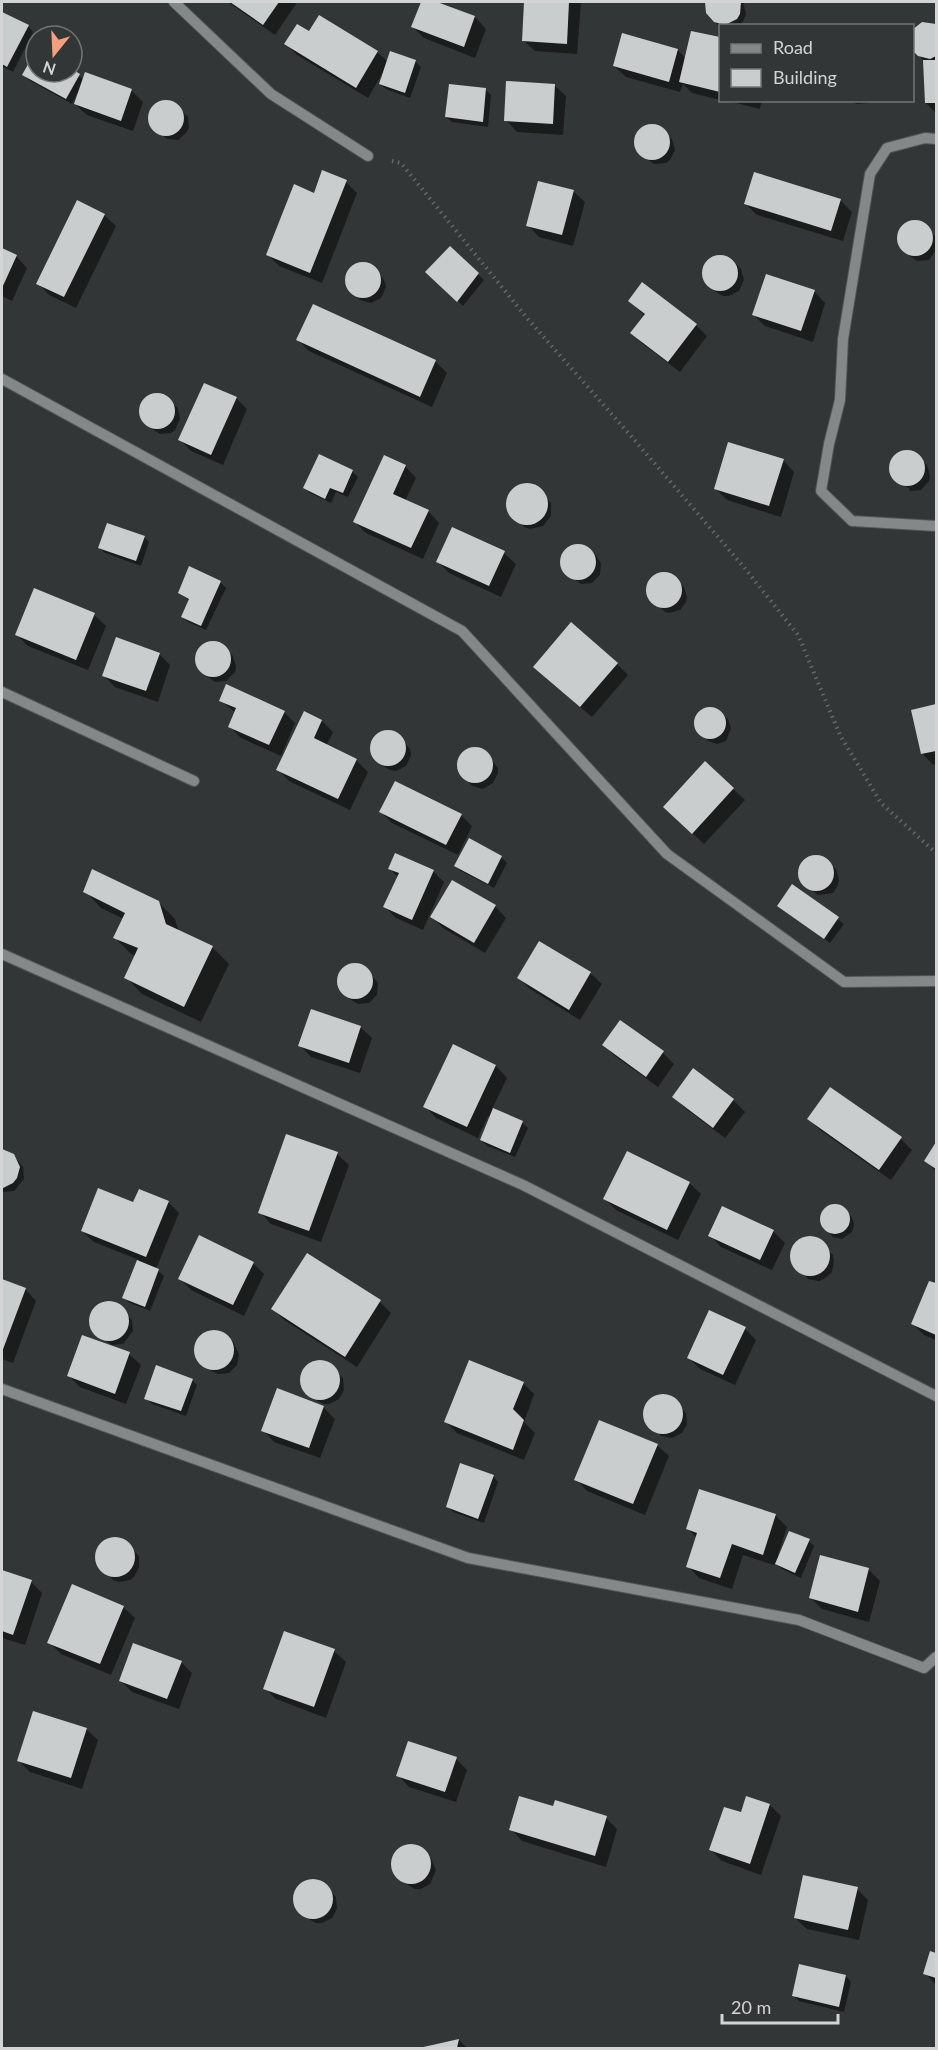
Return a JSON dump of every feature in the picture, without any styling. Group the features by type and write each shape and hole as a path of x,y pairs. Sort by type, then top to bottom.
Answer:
{"street":[{"path":"174,2 271,94 368,156"},
{"path":"936,139 925,138 887,148 870,174 843,339 840,400 829,444 822,491 852,521 936,526"},
{"path":"2,379 462,631 667,854 844,982 936,981"},
{"path":"2,692 194,782"},
{"path":"2,954 523,1185 936,1396"},
{"path":"2,1389 468,1558 799,1620 924,1668 936,1657"}],"path":[{"path":"368,156 401,163 527,318 743,566 798,635 840,735 881,803 936,853"}],"building":[{"path":"230,2 279,2 263,25"},
{"path":"421,2 437,2 475,16 464,47 411,27"},
{"path":"524,2 569,2 567,44 522,41"},
{"path":"705,2 741,2 737,19 727,24 714,22 706,13"},
{"path":"2,12 27,24 24,24 24,35 7,67 2,64"},
{"path":"319,15 378,51 356,88 284,44 297,24 309,31"},
{"path":"922,22 936,24 936,56 930,59 918,56 914,52 914,28"},
{"path":"691,31 719,37 719,92 679,82"},
{"path":"622,33 678,49 669,82 613,66"},
{"path":"390,51 416,60 405,93 379,84"},
{"path":"923,60 936,60 936,103 925,103"},
{"path":"85,72 132,89 121,121 74,104 81,84 84,84"},
{"path":"506,81 555,84 553,124 504,121"},
{"path":"38,84 74,84 66,99"},
{"path":"449,84 486,88 483,122 445,117"},
{"path":"166,100 179,105 184,118 179,131 166,136 153,131 148,118 153,105"},
{"path":"652,124 665,129 670,142 665,155 652,160 639,155 634,142 639,129"},
{"path":"322,170 347,180 310,273 266,255 294,184 314,193"},
{"path":"754,172 841,199 831,231 744,204"},
{"path":"538,181 574,190 562,235 526,226"},
{"path":"77,200 105,214 64,297 36,284"},
{"path":"915,220 928,225 933,238 928,251 915,256 902,251 897,238 902,225"},
{"path":"450,246 479,273 457,302 425,272"},
{"path":"2,248 17,255 2,288"},
{"path":"720,255 733,260 738,273 733,286 720,291 707,286 702,273 707,260"},
{"path":"363,262 376,267 381,280 376,293 363,298 350,293 345,280 350,267"},
{"path":"766,274 815,290 801,331 752,315"},
{"path":"642,282 697,324 668,362 630,333 645,314 628,301"},
{"path":"313,304 436,360 420,397 296,340"},
{"path":"204,383 237,397 211,455 178,440"},
{"path":"157,393 170,398 175,411 170,424 157,429 144,424 139,411 144,398"},
{"path":"728,442 784,459 769,506 714,489"},
{"path":"907,450 920,455 925,468 920,481 907,486 894,481 889,468 894,455"},
{"path":"319,454 353,470 343,493 330,488 325,499 303,488"},
{"path":"384,455 406,465 393,494 429,510 411,548 353,522"},
{"path":"527,483 542,489 548,504 542,519 527,525 512,519 506,504 512,489"},
{"path":"107,523 145,536 136,561 98,548"},
{"path":"452,527 505,551 489,586 436,562"},
{"path":"578,544 591,549 596,562 591,575 578,580 565,575 560,562 565,549"},
{"path":"189,566 221,581 201,626 181,617 189,599 178,593"},
{"path":"664,572 677,577 682,590 677,603 664,608 651,603 646,590 651,577"},
{"path":"34,588 95,613 76,660 15,635"},
{"path":"571,622 618,663 580,707 533,667"},
{"path":"116,637 160,653 146,691 102,676"},
{"path":"213,641 226,646 231,659 226,672 213,677 200,672 195,659 200,646"},
{"path":"226,684 285,711 269,745 228,727 236,708 219,701"},
{"path":"936,704 936,751 921,754 911,710"},
{"path":"710,707 721,712 726,723 721,734 710,739 699,734 694,723 699,712"},
{"path":"304,711 322,720 314,738 357,759 338,799 276,770"},
{"path":"388,730 401,735 406,748 401,761 388,766 375,761 370,748 375,735"},
{"path":"475,747 488,752 493,765 488,778 475,783 462,778 457,765 462,752"},
{"path":"705,761 734,788 692,834 663,807"},
{"path":"395,781 462,814 446,845 379,812"},
{"path":"469,838 502,856 488,884 454,866"},
{"path":"395,853 434,870 412,920 383,907 399,873 388,869"},
{"path":"816,855 829,860 834,873 829,886 816,891 803,886 798,873 803,860"},
{"path":"92,869 159,901 166,924 213,946 184,1007 124,978 138,948 113,938 125,913 83,892"},
{"path":"452,880 496,905 474,943 430,917"},
{"path":"792,884 839,917 824,939 777,906"},
{"path":"539,941 591,972 569,1010 517,978"},
{"path":"355,963 368,968 373,981 368,994 355,999 342,994 337,981 342,968"},
{"path":"311,1009 361,1026 349,1063 298,1046"},
{"path":"620,1020 664,1051 646,1077 602,1045"},
{"path":"453,1044 496,1065 467,1127 423,1107"},
{"path":"693,1068 734,1099 713,1128 672,1097"},
{"path":"830,1087 902,1137 879,1170 807,1119"},
{"path":"493,1108 523,1121 510,1153 480,1140"},
{"path":"286,1134 338,1152 309,1231 258,1213"},
{"path":"936,1142 936,1169 924,1161"},
{"path":"2,1149 14,1154 20,1167 13,1183 3,1188"},
{"path":"627,1151 690,1182 667,1230 603,1199"},
{"path":"98,1188 133,1202 139,1189 169,1201 146,1257 81,1231"},
{"path":"835,1204 841,1205 849,1213 849,1225 841,1233 835,1234 829,1233 821,1225 820,1219 821,1213 829,1205"},
{"path":"722,1206 774,1230 760,1260 708,1236"},
{"path":"199,1235 254,1262 233,1305 178,1279"},
{"path":"810,1236 824,1242 830,1256 824,1270 810,1276 796,1270 790,1256 796,1242"},
{"path":"307,1253 381,1300 345,1357 271,1309"},
{"path":"137,1260 159,1269 145,1307 122,1298"},
{"path":"2,1279 26,1288 2,1352"},
{"path":"929,1281 936,1283 936,1335 911,1324"},
{"path":"109,1301 123,1307 129,1321 123,1335 109,1341 95,1335 89,1321 95,1307"},
{"path":"709,1310 746,1327 723,1375 687,1358"},
{"path":"214,1330 228,1336 234,1350 228,1364 214,1370 200,1364 194,1350 200,1336"},
{"path":"82,1335 130,1352 115,1394 67,1376"},
{"path":"320,1360 334,1366 340,1380 334,1394 320,1400 306,1394 300,1380 306,1366"},
{"path":"469,1360 524,1382 513,1409 524,1420 513,1450 444,1422"},
{"path":"156,1365 193,1379 181,1411 144,1399"},
{"path":"277,1388 324,1406 309,1448 261,1431"},
{"path":"663,1394 677,1400 683,1414 677,1428 663,1434 649,1428 643,1414 649,1400"},
{"path":"599,1420 658,1444 633,1504 574,1480"},
{"path":"460,1463 494,1475 478,1519 446,1507"},
{"path":"699,1489 776,1514 763,1555 732,1544 720,1578 686,1567 697,1533 686,1529"},
{"path":"789,1531 810,1539 795,1573 775,1564"},
{"path":"115,1537 129,1543 135,1557 129,1571 115,1577 101,1571 95,1557 101,1543"},
{"path":"820,1555 869,1568 858,1612 809,1598"},
{"path":"2,1570 32,1580 13,1635 2,1631"},
{"path":"72,1584 124,1606 100,1664 47,1643"},
{"path":"284,1631 335,1649 314,1707 263,1689"},
{"path":"133,1643 182,1661 167,1699 119,1681"},
{"path":"33,1711 87,1728 71,1778 17,1761"},
{"path":"408,1741 457,1757 445,1792 396,1776"},
{"path":"519,1796 553,1806 555,1800 607,1816 595,1856 509,1830"},
{"path":"746,1796 770,1804 750,1864 709,1850 724,1807 741,1812"},
{"path":"411,1844 425,1850 431,1864 425,1878 411,1884 397,1878 391,1864 397,1850"},
{"path":"803,1875 858,1887 848,1930 794,1918"},
{"path":"313,1879 327,1885 333,1899 327,1913 313,1919 299,1913 293,1899 299,1885"},
{"path":"930,1951 936,1953 936,1978 923,1974"},
{"path":"799,1964 846,1975 839,2007 792,1996"},
{"path":"459,2039 457,2048 419,2048"}]}
